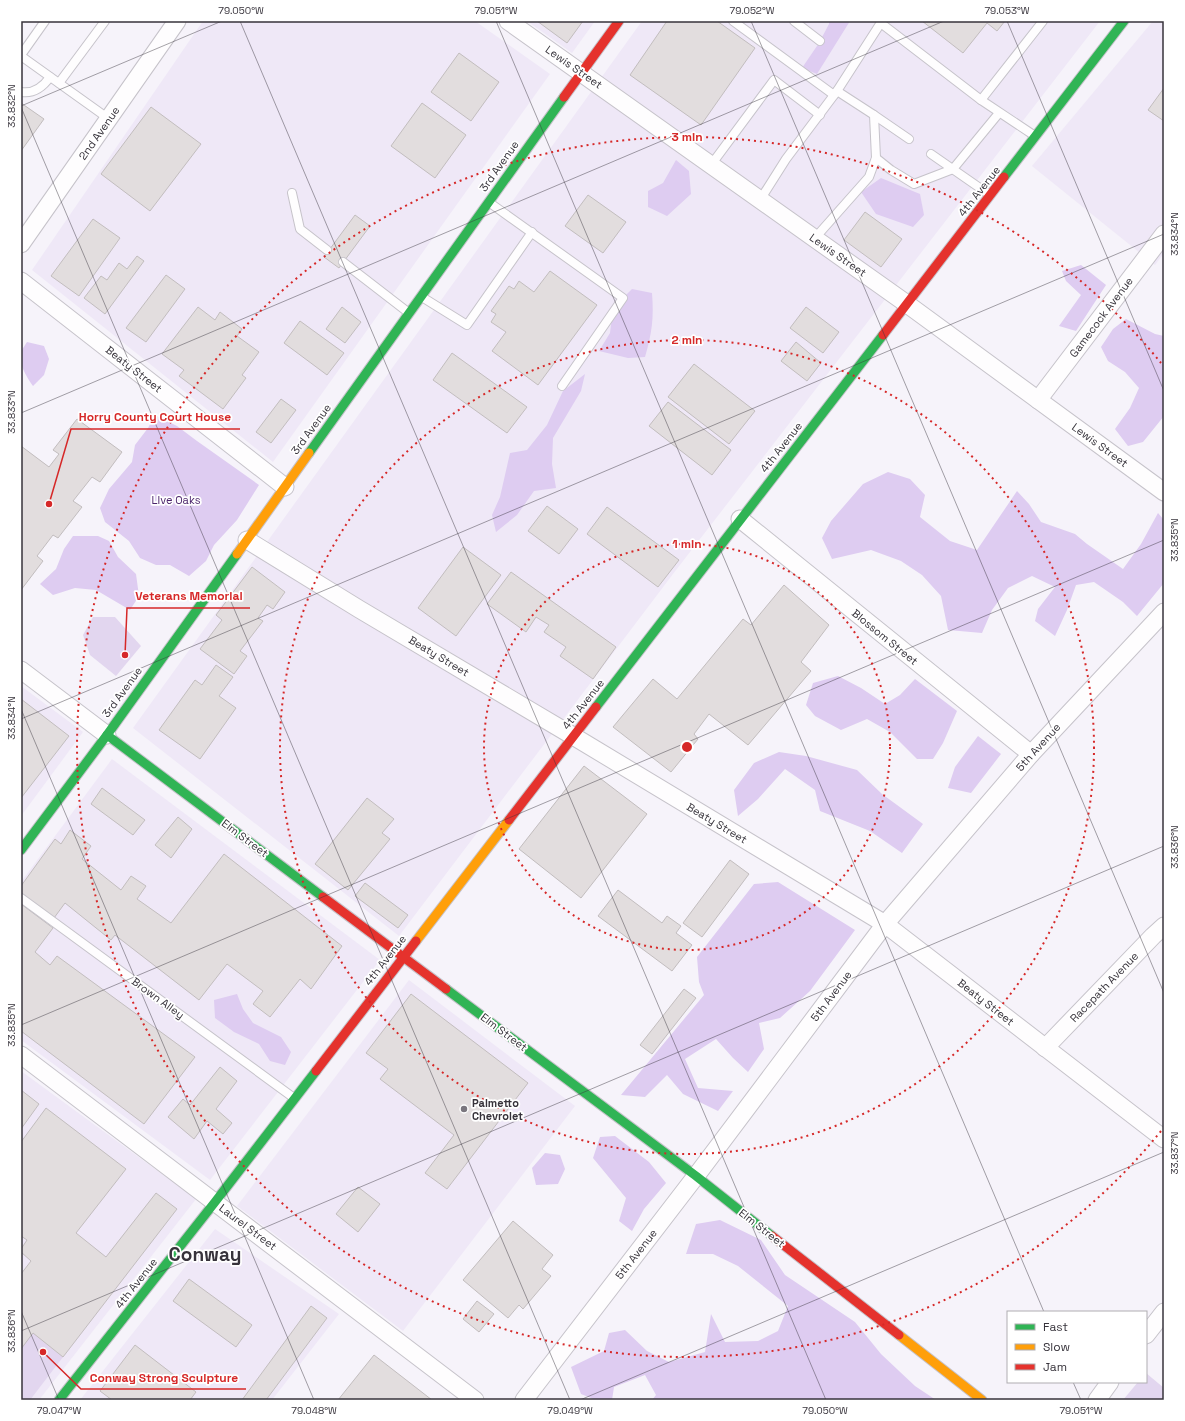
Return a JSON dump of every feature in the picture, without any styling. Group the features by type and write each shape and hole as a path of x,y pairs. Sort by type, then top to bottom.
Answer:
{"main road":[{"name":"3rd Avenue","path":"21,850 247,540 618,21"},
{"name":"4th Avenue","path":"59,1400 215,1202 1124,21"},
{"name":"Elm Street","path":"107,734 696,1176 982,1400"}],"street":[{"name":"2nd Avenue","path":"21,244 177,21"},
{"name":"Lewis Street","path":"508,21 907,304 1164,492"},
{"name":"Gamecock Avenue","path":"1038,400 1164,234"},
{"name":"Beaty Street","path":"21,281 285,487"},
{"name":"Blossom Street","path":"740,519 1031,754"},
{"name":"Beaty Street","path":"247,540 885,924 1164,1139"},
{"name":"5th Avenue","path":"524,1400 696,1176 885,924 1031,754 1164,612"},
{"name":"Elm Street","path":"21,670 107,734"},
{"name":"Racepath Avenue","path":"1045,1048 1164,926"},
{"name":"Laurel Street","path":"21,1055 474,1400"},
{"path":"1147,1334 1164,1312"},
{"path":"1097,1400 1109,1383"}],"lane":[{"path":"45,21 21,56 109,119"},
{"path":"59,83 105,21"},
{"path":"733,21 835,93 874,115 909,139"},
{"path":"794,21 820,41"},
{"path":"980,100 1043,21"},
{"path":"760,200 786,159 835,93 882,22 980,100 1035,137"},
{"path":"21,92 37,90 44,85 50,77"},
{"path":"711,165 774,80 820,114"},
{"path":"876,158 891,170 914,184 953,169 1000,113"},
{"path":"815,238 869,177 876,158 874,115"},
{"path":"931,154 990,195"},
{"path":"292,193 300,229 328,250"},
{"path":"489,202 623,298 562,386"},
{"path":"421,296 466,326 532,232"},
{"path":"343,262 409,313"},
{"name":"Brown Alley","path":"21,898 294,1098"}],"shaded area":[{"path":"203,21 475,21 550,74 273,462 32,270"},
{"path":"527,21 595,21 572,53"},
{"path":"642,21 1100,21 673,574 399,936 133,728"},
{"path":"1153,21 1164,21 1164,253 1155,265 1032,166"},
{"path":"93,617 115,617 141,646 116,676 90,655 83,635"},
{"path":"21,686 83,732 21,816"},
{"path":"112,759 380,960 210,1180 21,1040 21,882"},
{"path":"409,980 575,1106 403,1331 237,1206"},
{"path":"21,1071 196,1199 39,1400 21,1400"},
{"path":"215,1229 339,1314 272,1400 80,1400"},
{"path":"33,1333 63,1357 30,1400 21,1400 21,1349"},
{"path":"1147,1374 1164,1388 1164,1400 1123,1400 1137,1383 1147,1383"}],"green space":[{"path":"829,21 850,21 817,74 802,68 819,43 829,24"},
{"path":"676,160 689,171 691,194 667,216 648,207 648,191 663,183"},
{"path":"881,178 920,194 924,215 913,227 876,214 861,192"},
{"path":"1081,265 1106,285 1076,331 1059,326 1081,295 1066,281 1062,271"},
{"path":"632,289 652,293 652,325 645,357 628,358 599,351 610,333 613,308"},
{"path":"1126,319 1155,334 1164,336 1164,416 1143,442 1128,446 1115,429 1130,408 1139,388 1125,372 1108,361 1101,347 1113,329"},
{"path":"27,342 44,346 49,359 44,375 33,386 23,370 21,360 22,350"},
{"path":"585,374 581,391 553,438 552,464 556,488 534,491 517,515 496,532 492,515 500,497 510,453 527,450 547,425 563,391"},
{"name":"LIve Oaks","path":"155,415 177,426 259,485 237,520 214,545 206,561 189,576 170,565 156,565 140,558 129,541 105,522 100,508 109,489 132,462 135,445 148,428"},
{"path":"888,472 910,479 925,495 920,517 950,541 977,550 1017,491 1029,504 1041,522 1075,534 1123,569 1141,544 1158,513 1164,520 1164,583 1137,616 1123,602 1094,582 1076,585 1055,636 1035,621 1038,609 1055,587 1032,576 1008,588 992,610 982,633 948,630 941,596 922,575 901,561 871,550 832,559 822,538 831,521 863,484"},
{"path":"73,536 98,536 109,541 118,557 136,574 139,596 130,610 96,590 75,588 53,595 40,584 56,569 64,549"},
{"path":"838,676 861,688 885,704 900,695 915,679 957,711 943,743 933,759 917,759 890,732 867,719 841,730 815,716 806,705 813,683"},
{"path":"978,736 1001,754 971,793 948,788 955,767"},
{"path":"779,752 806,756 857,770 882,794 923,824 902,853 870,831 820,811 815,790 785,769 758,799 738,816 734,790 754,763"},
{"path":"778,882 855,930 810,991 780,1018 759,1023 764,1049 748,1072 716,1039 685,1059 698,1088 733,1091 718,1111 683,1094 667,1075 645,1097 621,1095 704,995 699,982 697,957 754,884"},
{"path":"237,994 243,1009 253,1023 281,1037 291,1052 285,1065 270,1061 259,1044 234,1032 215,1018 214,1000"},
{"path":"615,1136 649,1162 666,1183 644,1209 632,1231 619,1221 626,1198 593,1158 600,1137"},
{"path":"545,1153 560,1155 565,1169 558,1184 536,1185 532,1168"},
{"path":"720,1220 761,1240 785,1275 855,1322 881,1354 915,1386 936,1400 652,1400 656,1395 645,1375 614,1387 612,1400 596,1400 581,1394 571,1367 604,1351 609,1333 625,1330 647,1351 669,1362 705,1352 711,1314 725,1342 758,1341 778,1331 788,1306 738,1266 713,1254 686,1254 696,1224"}],"building":[{"path":"537,21 583,21 567,43"},
{"path":"667,21 717,21 755,48 701,125 630,75"},
{"path":"922,21 1005,21 997,31 987,23 963,53"},
{"path":"459,53 499,82 471,121 431,92"},
{"path":"1164,88 1164,121 1148,110"},
{"path":"21,103 44,119 21,151"},
{"path":"422,103 466,135 435,178 391,146"},
{"path":"151,107 201,144 150,211 101,174"},
{"path":"588,195 626,222 603,253 565,226"},
{"path":"865,212 902,239 881,267 844,240"},
{"path":"355,215 370,226 339,268 324,257"},
{"path":"93,219 120,238 79,296 51,276"},
{"path":"137,256 144,261 105,314 84,298 101,276 107,280 119,263 127,269"},
{"path":"550,271 597,305 538,385 492,351 506,332 491,322 496,314 491,311 509,286 514,289 519,281 534,292"},
{"path":"166,275 185,289 146,342 126,328"},
{"path":"198,307 215,320 220,312 242,329 237,336 259,352 242,375 246,378 223,409 179,376 184,370 162,354"},
{"path":"342,307 361,322 345,343 326,329"},
{"path":"806,307 839,332 823,353 790,328"},
{"path":"300,321 344,353 327,375 284,343"},
{"path":"796,342 821,363 807,381 781,361"},
{"path":"452,353 527,407 507,433 433,380"},
{"path":"694,364 755,411 729,444 668,397"},
{"path":"281,399 296,410 271,443 256,432"},
{"path":"668,402 731,450 712,475 649,426"},
{"path":"77,419 122,452 100,482 92,477 73,501 82,507 58,538 53,535 37,556 43,561 21,590 21,446 49,467 59,454 53,450"},
{"path":"547,506 578,529 559,554 528,531"},
{"path":"607,507 679,560 658,587 587,534"},
{"path":"463,547 501,575 456,636 418,608"},
{"path":"252,567 285,592 273,609 267,605 258,618 263,621 240,651 247,656 234,674 200,649 222,620 216,615"},
{"path":"511,572 616,647 593,679 560,656 566,647 544,632 549,625 536,617 526,632 487,604"},
{"path":"784,585 829,625 801,662 811,671 748,745 709,714 694,734 698,739 671,772 613,727 653,679 677,699 743,619 751,625"},
{"path":"216,665 233,677 219,696 236,708 200,759 159,730 195,680 202,685"},
{"path":"21,699 69,736 21,798"},
{"path":"584,766 647,814 581,898 519,849"},
{"path":"102,788 145,820 133,835 91,804"},
{"path":"367,798 394,819 382,833 390,839 348,890 315,864"},
{"path":"178,817 192,829 171,858 155,845"},
{"path":"70,830 91,846 82,859 121,890 131,876 146,886 137,899 171,923 224,854 342,946 311,989 300,979 270,1017 253,1004 263,991 227,964 199,1000 115,935 111,940 65,903 54,918 21,893 21,886 55,839 61,844"},
{"path":"730,860 749,874 702,937 683,923"},
{"path":"365,883 408,915 398,928 355,896"},
{"path":"618,890 662,923 667,916 681,926 676,933 692,945 672,971 598,916"},
{"path":"21,904 53,928 35,952 50,965 57,956 195,1057 144,1124 21,1031"},
{"path":"684,989 696,998 652,1054 640,1045"},
{"name":"Palmetto Chevrolet","path":"411,994 528,1083 447,1189 425,1173 454,1135 380,1079 388,1069 366,1053"},
{"path":"220,1067 237,1081 216,1109 232,1123 223,1134 207,1121 194,1139 168,1117 183,1099 190,1105"},
{"path":"21,1090 39,1104 21,1129"},
{"path":"46,1108 126,1169 76,1233 106,1257 156,1193 177,1209 63,1357 33,1333 21,1349 21,1274 31,1261 21,1252 21,1249 27,1240 21,1236 21,1142"},
{"path":"358,1187 380,1204 358,1232 336,1214"},
{"path":"513,1221 553,1255 542,1269 551,1276 523,1309 519,1305 508,1318 463,1280"},
{"path":"189,1279 252,1325 236,1347 173,1301"},
{"path":"477,1301 494,1314 479,1332 463,1319"},
{"path":"311,1306 327,1318 266,1400 242,1400"},
{"path":"135,1345 196,1392 190,1400 112,1400 100,1391"},
{"path":"374,1355 432,1400 338,1400"}],"traffic: fast":[{"path":"1004,177 1124,21"},
{"path":"309,453 564,97"},
{"path":"596,707 883,335"},
{"path":"21,850 107,735 237,554"},
{"path":"107,735 323,897"},
{"path":"446,989 696,1176 772,1236"},
{"path":"59,1400 316,1071"}],"traffic: slow":[{"path":"237,554 309,453"},
{"path":"416,941 509,820"},
{"path":"899,1335 982,1400"}],"traffic: jam":[{"path":"564,97 619,21"},
{"path":"883,335 1004,177"},
{"path":"509,820 596,707"},
{"path":"323,897 446,989"},
{"path":"316,1071 416,941"},
{"path":"772,1236 899,1335"}],"place":[{"name":"Horry County Court House","path":"49,504"},
{"name":"Veterans Memorial","path":"125,655"},
{"name":"Palmetto Chevrolet","path":"464,1109"},
{"name":"Conway Strong Sculpture","path":"43,1352"}],"district":[{"name":"Conway","path":"205,1254"}]}
